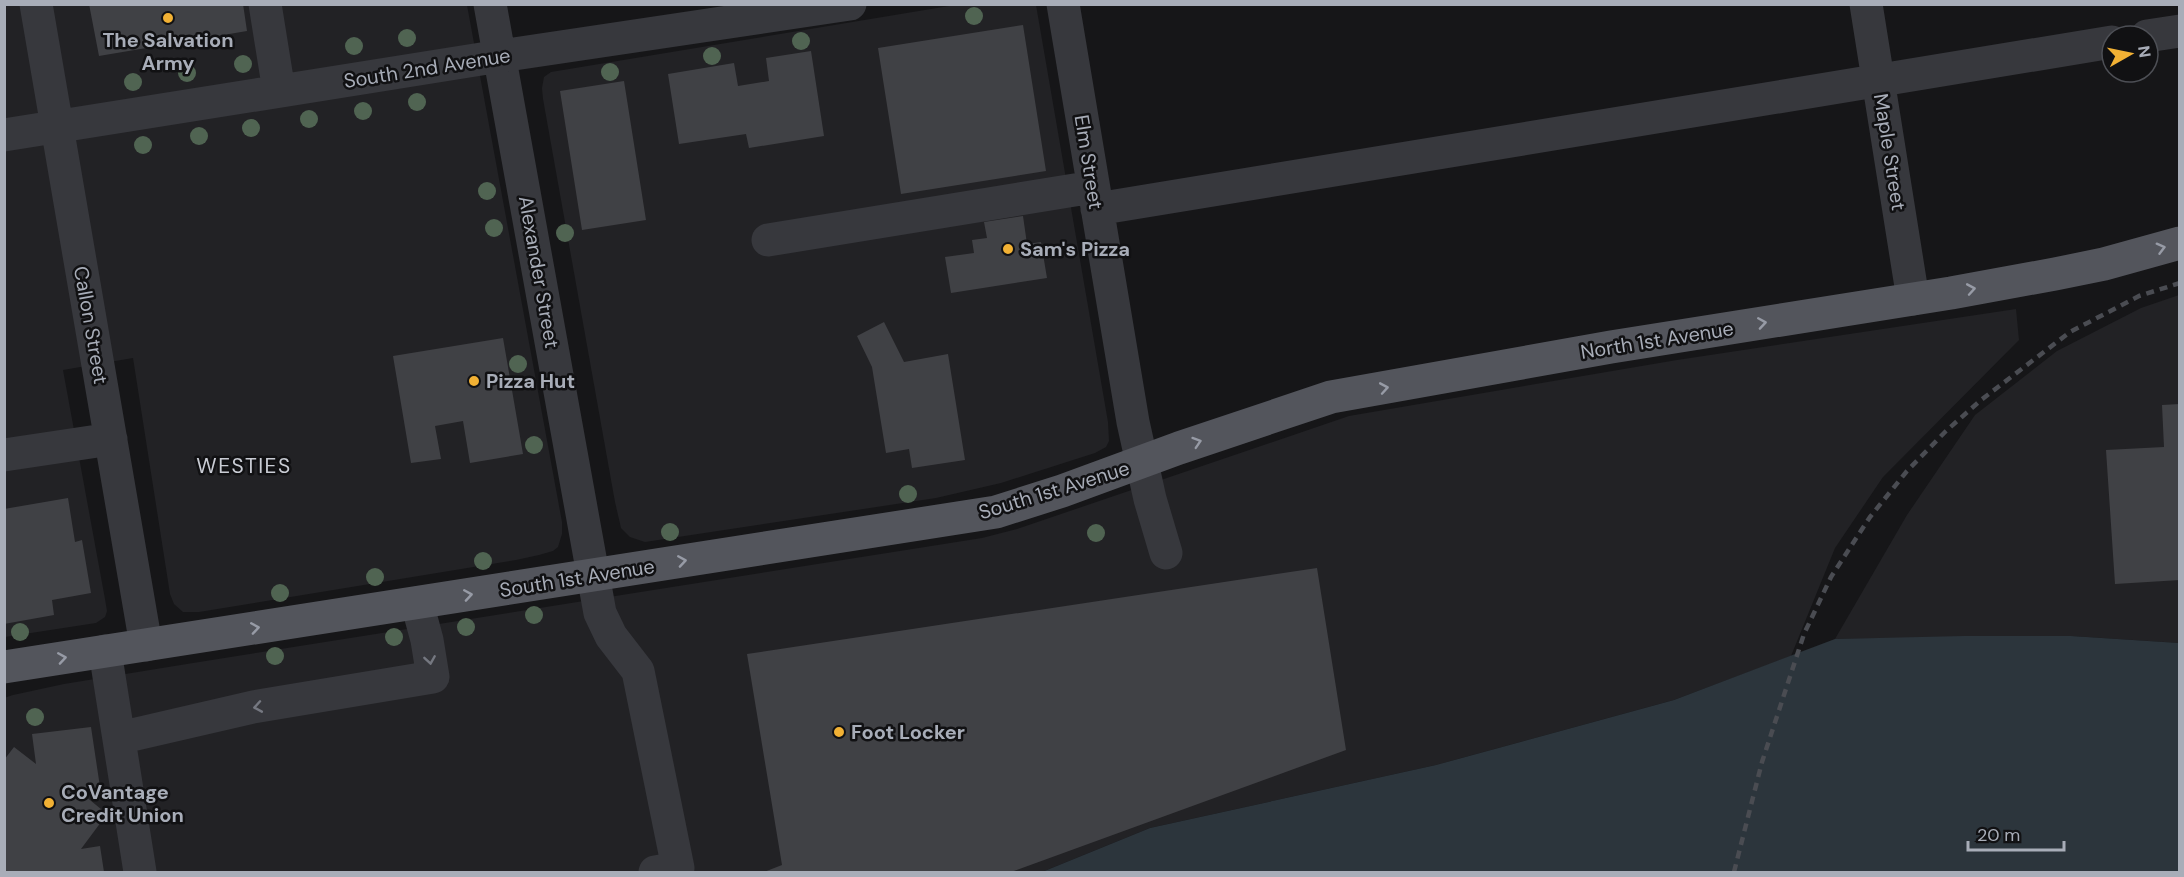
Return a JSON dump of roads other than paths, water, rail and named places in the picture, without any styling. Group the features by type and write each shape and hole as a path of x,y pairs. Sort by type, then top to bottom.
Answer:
{"main road":[{"name":"North 1st Avenue","path":"1142,462 1331,397 1611,347 1913,299 2084,268 2180,243"},
{"name":"South 1st Avenue","path":"4,667 996,512 1072,488 1142,462"}],"street":[{"name":"Callon Street","path":"36,4 147,645"},
{"path":"265,4 279,91"},
{"name":"Alexander Street","path":"490,4 600,613 611,636 638,671 678,868 655,873"},
{"name":"South 2nd Avenue","path":"4,135 500,56 850,4"},
{"name":"Elm Street","path":"1063,4 1133,422 1150,499 1166,553"},
{"name":"Maple Street","path":"1866,4 1913,299"},
{"path":"2160,34 2180,31"},
{"path":"768,240 1095,198 1878,80 2100,44"},
{"path":"4,455 111,439"},
{"path":"119,738 253,707 433,677 425,630 417,603"},
{"path":"105,651 140,873"}],"railway":[{"path":"1734,872 1762,762 1804,634 1831,577 1870,517 1907,471 1946,431 1981,400 2070,332 2139,296 2180,283"}],"place":[{"name":"The Salvation Army","path":"168,18"},
{"name":"Sam's Pizza","path":"1008,249"},
{"name":"Pizza Hut","path":"474,381"},
{"name":"Foot Locker","path":"839,732"},
{"name":"CoVantage Credit Union","path":"49,803"}],"district":[{"name":"WESTIES","path":"244,466"}]}
